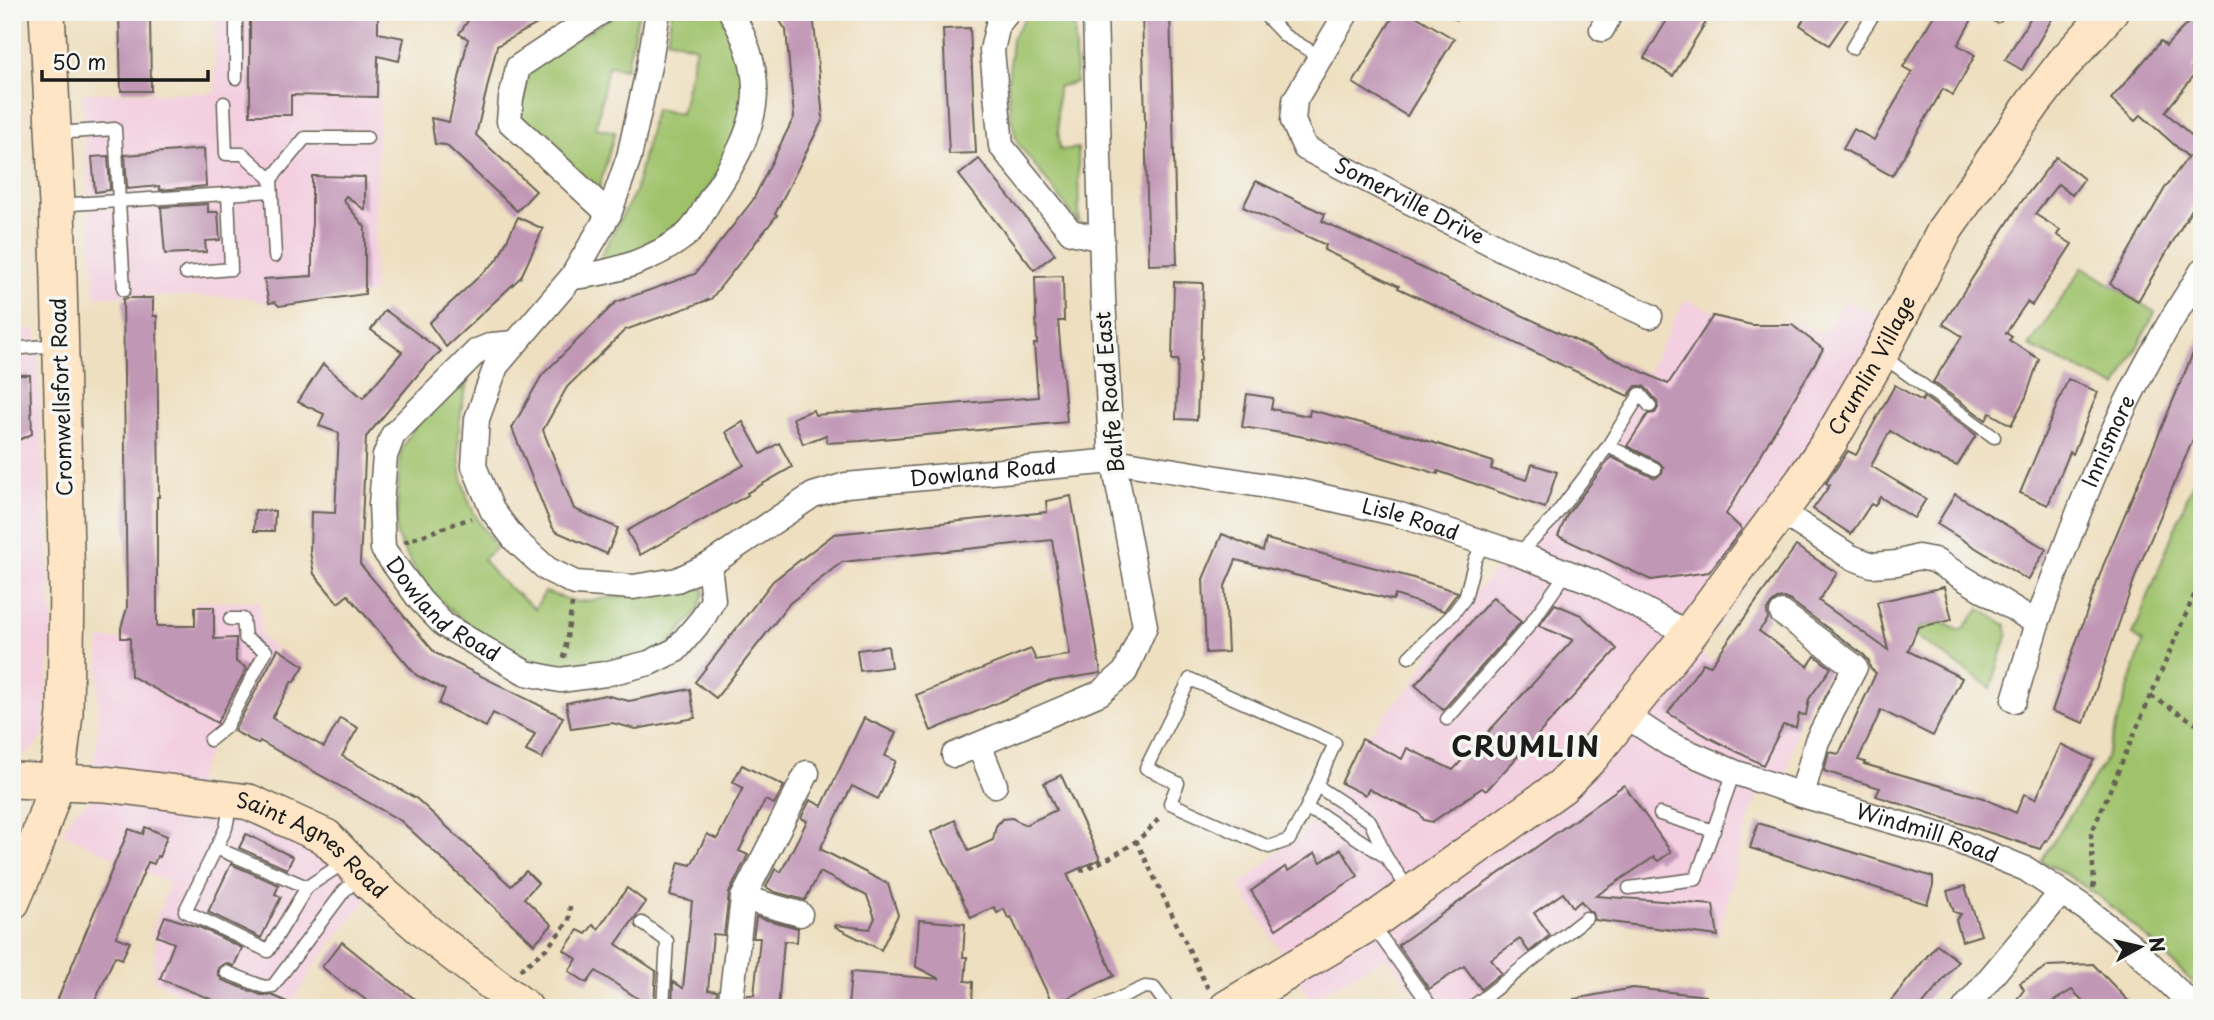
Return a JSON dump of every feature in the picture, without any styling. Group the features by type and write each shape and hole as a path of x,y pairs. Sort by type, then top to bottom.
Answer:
{"street":[{"name":"Cromwellsfort Road","path":"12,902 33,853 57,782 65,713 67,589 57,205 47,12"},
{"path":"601,12 517,66 509,121 609,214"},
{"name":"Dowland Road","path":"658,12 629,158 609,214 572,277 496,366 477,419 474,466 492,510 515,540 547,569 575,583 633,587 677,580 709,565 813,495 846,485 1114,461"},
{"path":"572,277 606,272 638,262 688,234 719,187 744,141 755,107 756,85 745,37 731,12"},
{"path":"1008,12 998,24 992,50 1001,146 1071,232 1101,239"},
{"name":"Balfe Road East","path":"979,744 1100,692 1125,672 1145,626 1111,447 1103,298 1095,12"},
{"name":"Somerville Drive","path":"1347,12 1295,100 1293,121 1305,148 1506,251 1650,316"},
{"name":"Crumlin Village","path":"1219,1002 1370,923 1562,786 1591,757 1781,513 1830,441 1880,355 1946,228 2035,102 2110,12"},
{"name":"Innismore","path":"2014,700 2037,623 2107,446 2159,341 2202,271"},
{"name":"Dowland Road","path":"515,343 492,345 477,351 393,435 385,456 381,504 383,549 420,600 443,625 526,673 560,680 605,674 649,663 676,650 703,618 713,600 709,565"},
{"name":"Lisle Road","path":"1114,461 1298,492 1394,513 1593,582 1689,634"},
{"path":"1781,513 1851,557 1872,565 1897,563 1918,556 1934,560 2037,623"},
{"path":"1782,614 1855,667 1816,741 1802,795"},
{"name":"Windmill Road","path":"1625,715 1668,744 1734,772 1802,795 1953,839 2026,869 2085,908 2130,944 2195,1008"},
{"path":"954,755 979,744 995,785"},
{"path":"730,1008 743,898 807,773"},
{"name":"Saint Agnes Road","path":"12,780 105,783 249,802 326,837 355,868 432,937 519,992"},
{"path":"1965,1008 2061,893"},
{"path":"743,898 800,914"}],"lane":[{"path":"236,12 236,78"},
{"path":"1262,12 1285,36 1321,57"},
{"path":"1852,48 1875,12"},
{"path":"224,103 226,154 243,154 271,185 275,256"},
{"path":"54,133 115,130 124,290"},
{"path":"57,205 228,194 271,185 305,138 367,138"},
{"path":"186,273 231,269 228,194"},
{"path":"12,349 60,345"},
{"path":"1880,355 1994,437"},
{"path":"1518,554 1552,520 1608,446 1640,394 1650,406"},
{"path":"1608,446 1655,468"},
{"path":"1409,657 1452,615 1465,598 1475,560 1483,542"},
{"path":"1447,719 1528,628 1567,572"},
{"path":"210,740 226,727 266,651 245,638 243,619 230,619"},
{"path":"1190,679 1335,743 1317,786 1289,840 1269,847 1170,803 1178,783 1146,768 1190,679"},
{"path":"1629,888 1696,879 1734,772"},
{"path":"1317,786 1370,821 1387,857 1412,894"},
{"path":"231,800 226,828 185,911 268,951 307,887 355,868"},
{"path":"1306,809 1324,816 1387,857"},
{"path":"1660,814 1714,831"},
{"path":"216,848 307,887"},
{"path":"226,972 264,987 273,986 344,891 355,868"},
{"path":"1471,1008 1586,918"},
{"path":"642,923 667,941 663,1008"},
{"path":"1370,923 1432,1008"},
{"path":"1098,1008 1145,987 1154,988 1169,1008"}],"path":[{"path":"383,549 492,510"},
{"path":"2085,908 2094,883 2091,834 2202,578"},
{"path":"560,680 575,583"},
{"path":"2151,696 2202,727"},
{"path":"1080,871 1114,858 1155,825 1170,803"},
{"path":"1136,840 1219,1002"},
{"path":"519,992 547,948 569,922 570,906"}],"shaded area":[{"path":"215,12 383,12 373,293 277,307 247,297 95,296 82,93 215,93"},
{"path":"1685,300 1749,324 1794,322 1823,334 1845,300 1882,318 1910,336 1843,446 1869,468 1852,498 1815,485 1699,654 1762,691 1804,696 1788,771 1757,797 1718,936 1595,920 1471,1008 1427,1008 1387,957 1311,999 1239,886 1330,807 1363,740 1413,684 1448,622 1528,535 1612,435"},
{"path":"36,329 52,623 43,736 29,753 12,757 12,330"},
{"path":"260,601 261,638 275,647 231,730 215,735 185,811 250,818 308,841 369,896 315,965 289,1008 215,1008 153,980 156,939 150,935 170,883 62,833 73,812 90,801 97,738 100,640 195,636 195,602"},
{"path":"12,805 19,812 20,840 12,858"}],"green space":[{"path":"621,12 639,12 626,69 608,66 596,128 615,132 597,196 519,123 515,87 539,60"},
{"path":"672,12 725,12 750,93 722,167 692,213 659,242 607,265 600,257 635,192 655,109 681,114 696,47 667,39"},
{"path":"1029,12 1074,12 1076,82 1058,87 1057,116 1060,150 1078,148 1079,223 1017,142 1010,113 1008,88 1012,38"},
{"path":"2083,267 2155,312 2117,387 2029,346"},
{"path":"472,368 462,403 459,458 466,494 478,521 496,548 483,559 497,577 535,609 545,592 577,602 688,587 705,590 698,611 662,652 577,670 533,664 469,626 424,586 396,535 400,456 420,421"},
{"path":"2202,459 2202,991 2106,902 2064,873 2041,861 2104,763 2143,642 2133,635"},
{"path":"1980,609 2006,625 2008,633 1991,688 1907,630 1940,622 1961,631"}],"building":[{"path":"119,12 150,12 151,91 121,91"},
{"path":"250,12 378,12 378,33 404,38 399,61 378,56 377,97 291,95 291,115 250,115"},
{"path":"474,12 559,12 497,46 476,135 536,191 517,211 446,145 435,144 431,118 449,122 468,39 459,34"},
{"path":"774,12 813,12 823,119 775,214 777,215 711,299 625,330 567,387 543,430 574,509 618,528 607,554 555,531 512,428 542,375 616,302 695,274 753,200 794,117 786,30"},
{"path":"1142,12 1170,12 1177,264 1149,265"},
{"path":"1396,12 1409,12 1454,39 1407,116 1353,83"},
{"path":"1672,12 1712,12 1673,76 1644,58"},
{"path":"1809,12 1852,12 1829,45 1800,25"},
{"path":"1936,12 1976,12 1958,45 1975,55 1953,95 1943,89 1892,176 1843,149 1854,129 1874,140 1912,72 1903,67"},
{"path":"2034,12 2056,12 2022,70 2005,60"},
{"path":"2198,12 2202,12 2202,58 2192,68 2197,72 2165,112 2199,142 2202,138 2202,192 2138,301 2110,284 2165,188 2188,157 2141,115 2135,121 2111,99 2161,41 2166,46"},
{"path":"970,28 976,153 949,154 943,29"},
{"path":"204,149 206,186 160,190 159,186 127,189 125,155"},
{"path":"108,156 110,190 95,192 92,157"},
{"path":"2056,157 2084,179 2072,195 2058,184 2035,214 2060,230 2057,235 2072,244 2032,305 2027,302 2006,333 2012,337 2009,340 2039,359 2026,397 2011,425 1990,413 1986,420 1933,382 1962,336 1943,324 2019,205"},
{"path":"979,159 1055,254 1034,270 959,175"},
{"path":"312,176 365,177 365,210 346,196 343,200 365,227 365,294 279,306 275,302 269,303 264,279 312,276"},
{"path":"1256,181 1325,214 1322,221 1668,384 1713,316 1752,325 1792,325 1823,349 1726,514 1742,529 1709,572 1651,580 1558,536 1567,515 1611,457 1652,477 1656,478 1662,473 1664,468 1659,462 1627,446 1648,414 1655,413 1658,408 1657,401 1646,388 1636,386 1628,396 1398,288 1399,286 1324,250 1326,245 1243,207"},
{"path":"208,204 208,212 218,212 220,240 205,241 206,252 165,254 161,207"},
{"path":"518,217 543,229 521,277 446,347 429,323 498,259"},
{"path":"1063,276 1064,321 1058,321 1067,422 827,443 826,435 803,444 793,418 813,410 815,415 1038,397 1034,344 1037,344 1035,277"},
{"path":"1174,282 1203,283 1197,420 1176,419 1178,360 1172,360"},
{"path":"153,298 153,316 157,316 157,626 195,626 195,607 214,607 214,639 236,638 236,662 247,668 217,723 131,676 130,638 121,638 127,608 123,299"},
{"path":"385,310 441,351 425,366 366,437 360,564 435,653 563,717 542,759 526,751 535,734 493,713 486,727 439,704 445,690 416,675 348,595 338,603 314,574 310,552 311,512 335,513 339,433 319,426 324,414 298,402 323,364 363,398 402,352 371,330"},
{"path":"2202,332 2202,418 2138,569 2084,723 2052,711 2103,566"},
{"path":"12,375 30,375 32,434 12,443"},
{"path":"2068,379 2098,392 2073,454 2070,452 2048,505 2020,493"},
{"path":"1895,385 1922,401 1924,397 1976,435 1957,466 1923,451 1890,431 1871,466 1926,499 1914,518 1880,497 1875,506 1871,504 1851,534 1813,509 1830,485 1826,483 1848,451 1856,455"},
{"path":"1247,394 1273,398 1271,409 1309,416 1310,410 1413,436 1493,462 1491,469 1527,480 1532,464 1557,472 1545,508 1438,471 1438,474 1337,444 1242,427"},
{"path":"743,422 761,454 779,443 792,467 747,493 748,495 640,555 627,531 744,465 726,432"},
{"path":"1955,494 2046,549 2028,580 1937,524"},
{"path":"1071,496 1101,673 1046,682 931,731 916,695 1031,649 1036,660 1070,655 1052,540 842,562 790,603 716,698 695,682 773,581 834,534 1047,512 1046,501"},
{"path":"255,510 275,511 274,531 254,531"},
{"path":"1222,534 1263,551 1266,539 1458,592 1444,611 1395,595 1393,600 1236,560 1225,586 1228,652 1206,653 1203,579"},
{"path":"1796,546 1837,573 1819,601 1888,650 1877,602 1944,587 1952,620 1918,627 1908,651 1962,678 1933,736 1881,710 1858,760 1983,798 2016,813 2024,794 2036,799 2061,744 2094,760 2040,849 1876,796 1880,788 1824,771 1829,752 1839,754 1876,673 1870,668 1864,655 1784,598 1771,604 1767,611 1768,619 1759,631 1808,666 1815,656 1831,668 1809,699 1806,715 1799,714 1796,727 1783,725 1763,765 1668,713 1703,663 1710,666"},
{"path":"1493,597 1521,622 1443,710 1415,685"},
{"path":"1555,604 1581,615 1617,649 1486,791 1482,788 1432,822 1369,789 1365,795 1341,783 1362,739 1402,759 1407,748 1453,770 1573,640 1539,626"},
{"path":"888,646 891,667 860,671 857,650"},
{"path":"278,649 304,666 294,682 292,681 272,718 324,747 340,718 358,728 342,756 417,799 511,886 526,871 538,883 524,898 552,925 534,944 401,821 260,741 258,744 234,731"},
{"path":"690,689 695,718 636,729 612,723 571,729 566,703 605,695 629,701"},
{"path":"864,718 896,733 885,756 896,761 878,799 852,786 820,849 888,884 898,915 881,950 835,927 870,929 875,918 867,896 820,872 805,900 766,887 775,869 781,872 807,821 801,818 810,800 822,806"},
{"path":"742,765 784,786 774,804 765,800 739,851 748,855 729,893 724,935 713,934 708,990 717,991 715,1008 672,1007 673,982 683,988 692,901 670,895 679,862 691,865 707,834 717,839 743,788 733,782"},
{"path":"1061,775 1100,859 1067,874 1114,976 1053,1005 1011,917 1008,918 1004,909 997,913 994,907 971,918 931,832 955,820 969,851 993,840 996,826 1002,819 1012,818 1025,825 1056,810 1044,783"},
{"path":"1624,785 1671,852 1658,861 1654,857 1596,896 1713,905 1718,936 1595,920 1593,913 1581,901 1573,907 1563,893 1534,913 1550,935 1529,952 1520,939 1491,959 1501,973 1481,989 1464,966 1429,989 1398,945"},
{"path":"1758,823 1933,877 1927,904 1750,848"},
{"path":"145,827 167,836 154,864 148,862 116,937 130,942 122,959 115,956 92,1008 54,1008 129,829 143,834"},
{"path":"246,834 293,857 287,869 239,848"},
{"path":"1341,849 1358,876 1276,929 1251,891 1285,867 1288,871 1315,853 1321,862"},
{"path":"231,864 279,885 275,894 281,897 261,938 208,912"},
{"path":"1965,886 1981,935 1962,941 1956,920 1961,914 1954,912 1947,891"},
{"path":"627,888 646,902 616,944 656,971 654,1005 648,1005 596,971 587,983 569,971 577,959 564,950 578,930 586,934 593,925 598,929"},
{"path":"165,916 201,928 242,948 234,966 225,963 218,968 222,980 261,995 271,995 301,1008 233,1008 160,979 174,943 157,936"},
{"path":"756,917 798,928 797,942 784,941 778,1008 745,1008 747,995 754,995 760,938 753,938"},
{"path":"919,920 965,924 965,981 973,982 972,1008 848,1008 851,972 940,979 916,967"},
{"path":"342,942 427,1008 377,1008 353,992 322,967"},
{"path":"1937,944 1958,961 1948,974 1920,1008 1885,1008"},
{"path":"2093,964 2135,1008 2090,1008 2072,990 2042,1008 2010,1008 2024,990 2020,983 2048,966"},
{"path":"1633,988 1706,996 1705,1008 1574,1008 1574,999"}],"district":[{"name":"CRUMLIN","path":"1526,747"}]}
